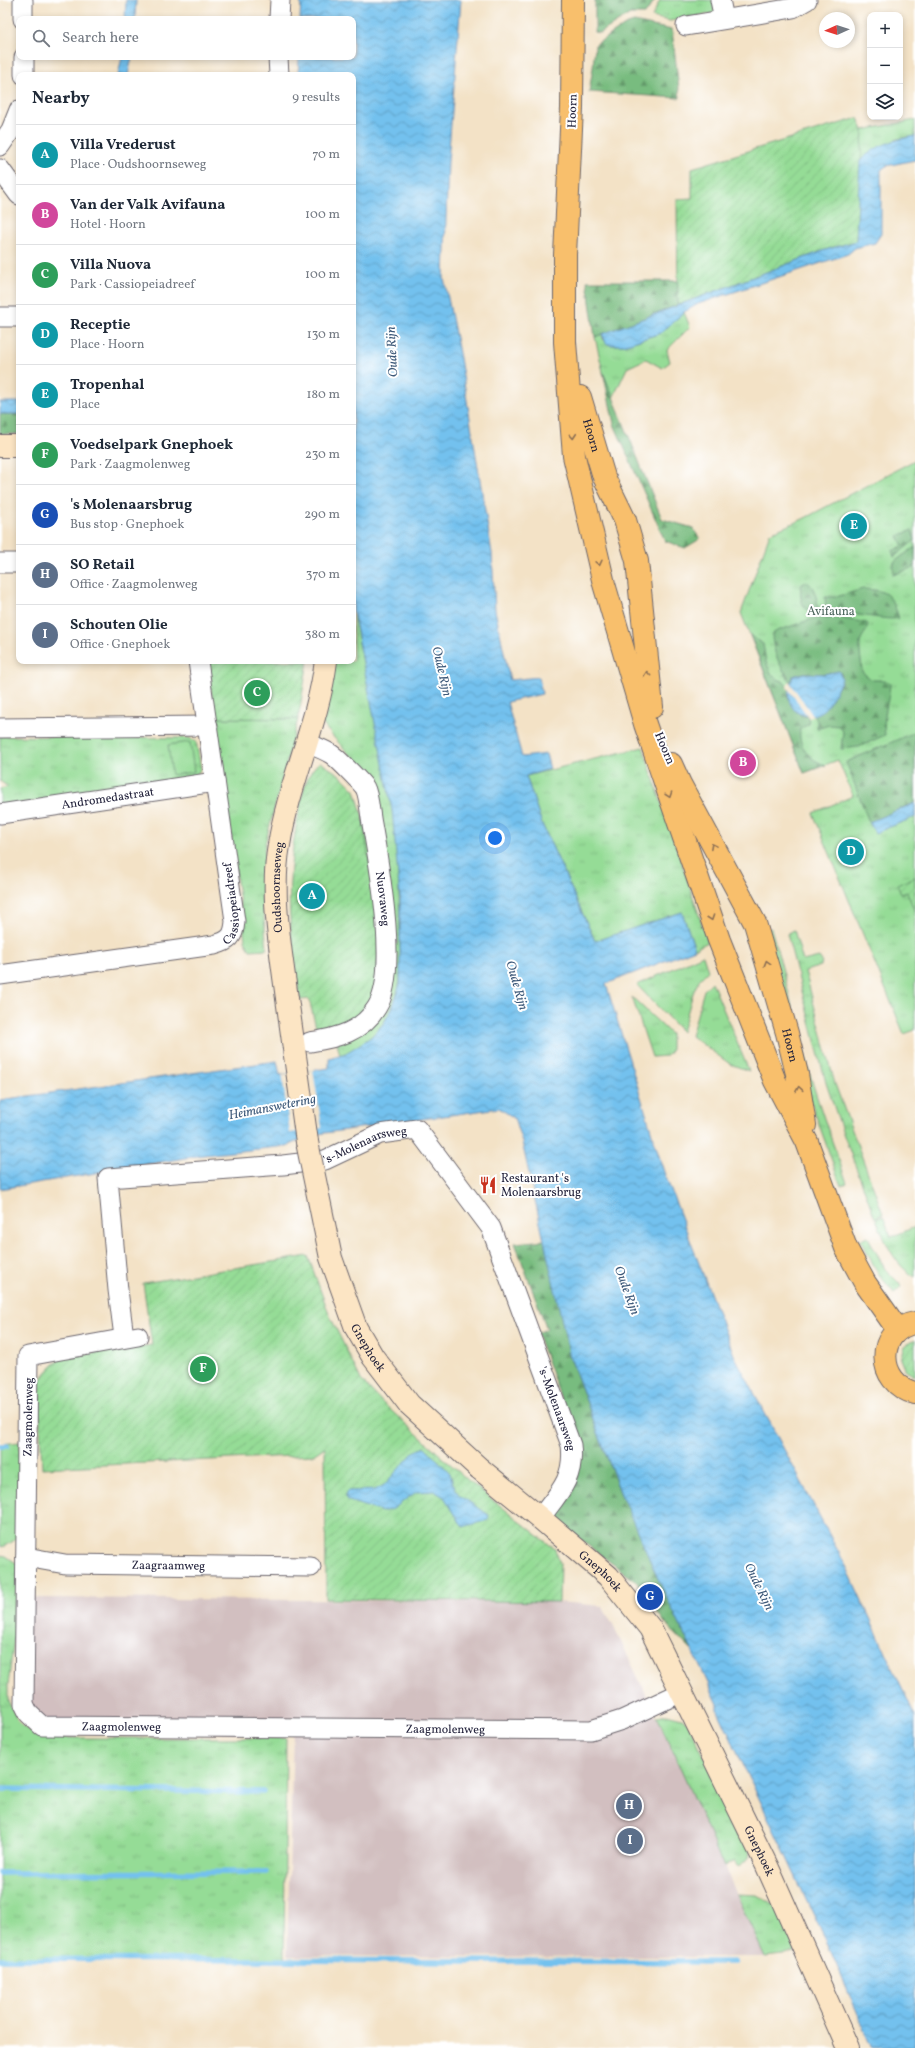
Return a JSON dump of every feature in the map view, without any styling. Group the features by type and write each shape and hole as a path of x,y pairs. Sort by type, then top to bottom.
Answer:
{"main road":[{"name":"Hoorn","path":"573,0 572,108 565,254 565,342 574,456 604,584 645,724 721,945 775,1081 807,1142 846,1248 865,1283 907,1327"},
{"name":"Hoorn","path":"565,342 588,428 604,477 625,520 637,561 649,694 655,727 680,784 755,923 796,1068 807,1142"},
{"path":"907,1327 893,1335 887,1347 885,1361 886,1368 898,1385 915,1393"}],"street":[{"path":"23,0 23,16"},
{"path":"279,16 280,0"},
{"path":"720,0 724,19"},
{"path":"686,26 793,8 808,0"},
{"path":"24,60 24,72"},
{"path":"278,60 279,72"},
{"path":"0,146 11,130 16,118"},
{"path":"0,168 16,191"},
{"path":"0,317 16,317"},
{"path":"0,446 16,446"},
{"path":"0,563 16,563"},
{"name":"Cassiopeiadreef","path":"0,975 214,945 228,941 234,933 235,922 198,664"},
{"name":"Oudshoornseweg","path":"308,1142 278,933 276,884 279,846 291,792 322,690 326,664"},
{"path":"0,728 208,726"},
{"name":"Nuovaweg","path":"306,743 332,754 366,788 381,877 387,954 384,989 377,1007 360,1026 349,1033 337,1038 310,1042"},
{"name":"Andromedastraat","path":"0,814 215,782"},
{"name":"'s-Molenaarsweg","path":"131,1337 118,1290 108,1178 283,1165 325,1160 380,1134 417,1129 491,1228 571,1445 573,1460 570,1474 540,1518"},
{"name":"Gnephoek","path":"308,1142 331,1258 356,1328 373,1357 409,1404 480,1469 608,1576 650,1628 767,1866 848,2048"},
{"name":"Zaagmolenweg","path":"131,1337 28,1356 24,1704 29,1714 42,1726 591,1730 622,1720 682,1692"},
{"name":"Zaagraamweg","path":"26,1557 65,1564 311,1567"}],"shaded area":[{"path":"15,1599 559,1602 602,1606 613,1625 661,1726 765,1957 287,1956 293,1733 42,1733 21,1719"}],"green space":[{"path":"595,0 655,0 645,14 630,14 600,33 595,32"},
{"path":"660,0 713,0 715,13 670,21 652,17"},
{"path":"634,22 672,30 680,98 589,92 595,45 625,25"},
{"path":"858,118 863,130 856,241 825,250 678,305 677,199 692,198 692,168"},
{"path":"915,120 915,136 897,139 860,161 863,130"},
{"path":"587,281 678,281 678,305 595,337"},
{"path":"684,312 690,327 667,350 670,362 662,368 646,359 627,368 613,398 603,372 595,337 602,334 603,339 610,345 624,345 661,333"},
{"path":"603,372 662,519 693,528 700,539 685,548 665,541 614,424"},
{"path":"0,414 16,414 16,434 0,434"},
{"name":"Avifauna","path":"915,460 915,1030 904,1034 813,813 853,796 838,760 804,773 741,613 770,533 803,519"},
{"path":"912,530 915,540 894,557 892,551 903,546 898,536"},
{"path":"915,547 915,567 893,575 894,562"},
{"path":"807,582 814,590 816,597 818,608 815,612 807,610 802,602 802,584"},
{"path":"863,589 878,591 887,595 894,604 899,618 886,619 826,610 825,597 836,597"},
{"path":"834,617 867,623 867,629 860,643 862,672 872,680 885,680 890,684 884,722 885,735 859,747 841,749 843,732 839,726 829,725 817,729 817,720 812,715 822,709 832,698 841,680 842,675 839,671 824,674 804,673 793,676 791,683 775,653 772,641 772,634 777,631 815,618"},
{"path":"356,626 383,760 394,824 399,885 401,965 400,982 396,999 381,1026 367,1040 350,1051 340,1055 337,1043 370,780 320,720 331,664 356,664"},
{"path":"750,635 763,644 766,662 771,673 777,679 783,681 789,689 789,700 801,716 808,716 809,724 800,729 803,747 814,760 826,765 804,773"},
{"path":"207,664 307,664 298,719 215,718"},
{"path":"215,718 298,719 265,844 262,898 267,949 250,950 245,940"},
{"path":"915,732 915,803 869,822 846,762"},
{"path":"0,736 189,738 196,741 201,768 196,776 0,807 0,789 8,787 0,781"},
{"path":"190,742 194,772 172,775 168,745"},
{"path":"643,747 708,942 695,949 682,912 595,941 542,824 526,776"},
{"path":"320,762 340,775 355,790 362,814 381,939 372,1004 343,1030 318,1035 309,999 300,1000 292,941 289,902 292,856 296,826 305,784 315,766"},
{"path":"915,877 915,912 907,892 901,894 897,885"},
{"path":"771,928 808,1069 847,1183 841,1186 812,1105 764,931"},
{"path":"794,930 803,961 819,957 822,961 821,966 805,971 835,1084 883,1214 875,1218 826,1083 787,934"},
{"path":"703,955 708,971 699,980 693,993 682,1032 637,985"},
{"path":"712,982 749,1071 730,1064 691,1036 704,990"},
{"path":"632,997 671,1034 671,1051 667,1056 652,1057"},
{"path":"883,1216 891,1237 915,1227 915,1277 901,1266 891,1252 876,1219"},
{"path":"868,1237 885,1269 902,1286 894,1293 878,1273 860,1240"},
{"path":"545,1240 570,1357 620,1492 692,1651 665,1623 637,1582 562,1526 559,1519 559,1506 577,1480 581,1454 537,1333 547,1329 515,1243"},
{"path":"308,1256 329,1314 361,1380 384,1404 469,1481 555,1549 560,1563 559,1602 326,1599 325,1447 313,1455 42,1468 38,1381 61,1357 152,1345 143,1283"},
{"path":"915,1339 915,1376 906,1371 901,1359 905,1346"},
{"path":"20,1442 19,1537 6,1546 0,1547 0,1444"},
{"path":"0,1555 6,1556 19,1565 19,1601 8,1685 8,1701 20,1724 32,1733 48,1737 75,1738 286,1738 284,1960 0,1959"},
{"path":"667,1714 682,1718 688,1723 750,1850 749,1858 738,1867 734,1861 724,1867 657,1716"},
{"path":"736,1894 757,1895 776,1906 797,1950 783,1955 765,1957"}],"water":[{"path":"126,0 136,0 135,16 125,16"},
{"path":"301,0 461,0 448,162 444,278 460,358 492,553 495,610 510,680 539,677 542,694 507,702 522,757 546,754 550,769 526,776 542,824 595,941 682,912 695,949 606,984 664,1172 734,1355 847,1568 915,1716 915,2048 872,2048 831,1952 718,1711 718,1704 662,1588 620,1492 570,1357 522,1142 514,1118 499,1108 311,1135 287,1146 203,1155 0,1189 0,1100 277,1061 280,1075 329,1068 329,1058 346,1053 371,1037 383,1024 392,1009 400,983 400,898 392,810 356,626 356,72 298,72 299,60 356,60 356,16 300,16"},
{"path":"121,60 131,60 129,72 119,72"},
{"path":"915,136 915,160 886,166 881,170 881,234 875,243 855,248 848,254 698,304 684,312 661,333 624,345 610,345 606,343 602,334 825,250 856,241 860,161 866,155 885,144 899,139"},
{"path":"0,402 16,402 16,414 0,414"},
{"path":"839,671 842,679 831,700 822,711 817,714 806,715 800,714 796,711 789,700 788,694 793,676 804,673 824,674"},
{"path":"915,803 915,817 875,833 869,822"},
{"path":"425,1447 450,1473 453,1484 459,1495 489,1515 488,1520 463,1527 444,1497 434,1491 416,1492 393,1509 382,1512 349,1501 345,1496 347,1491 375,1490 384,1485 414,1452"}],"pier":[{"path":"789,681 813,716 812,717 809,718 787,687"},
{"path":"313,1070 322,1128 290,1133 282,1075"}],"waterway":[{"path":"0,1446 7,1446"},
{"path":"0,1789 263,1792"},
{"path":"0,1873 266,1872"},
{"path":"0,1959 734,1962"}],"place":[{"name":"Tropenhal","path":"854,526"},
{"name":"Villa Nuova","path":"257,693"},
{"name":"Van der Valk Avifauna","path":"743,763"},
{"name":"Receptie","path":"851,852"},
{"name":"Villa Vrederust","path":"312,896"},
{"name":"Restaurant 's Molenaarsbrug","path":"488,1185"},
{"name":"Voedselpark Gnephoek","path":"203,1369"},
{"name":"'s Molenaarsbrug","path":"650,1597"},
{"name":"SO Retail","path":"629,1806"},
{"name":"Schouten Olie","path":"630,1841"}],"water label":[{"name":"Oude Rijn","path":"391,352"},
{"name":"Oude Rijn","path":"443,671"},
{"name":"Oude Rijn","path":"518,985"},
{"name":"Heimanswetering","path":"272,1106"},
{"name":"Oude Rijn","path":"628,1290"},
{"name":"Oude Rijn","path":"760,1586"}]}
